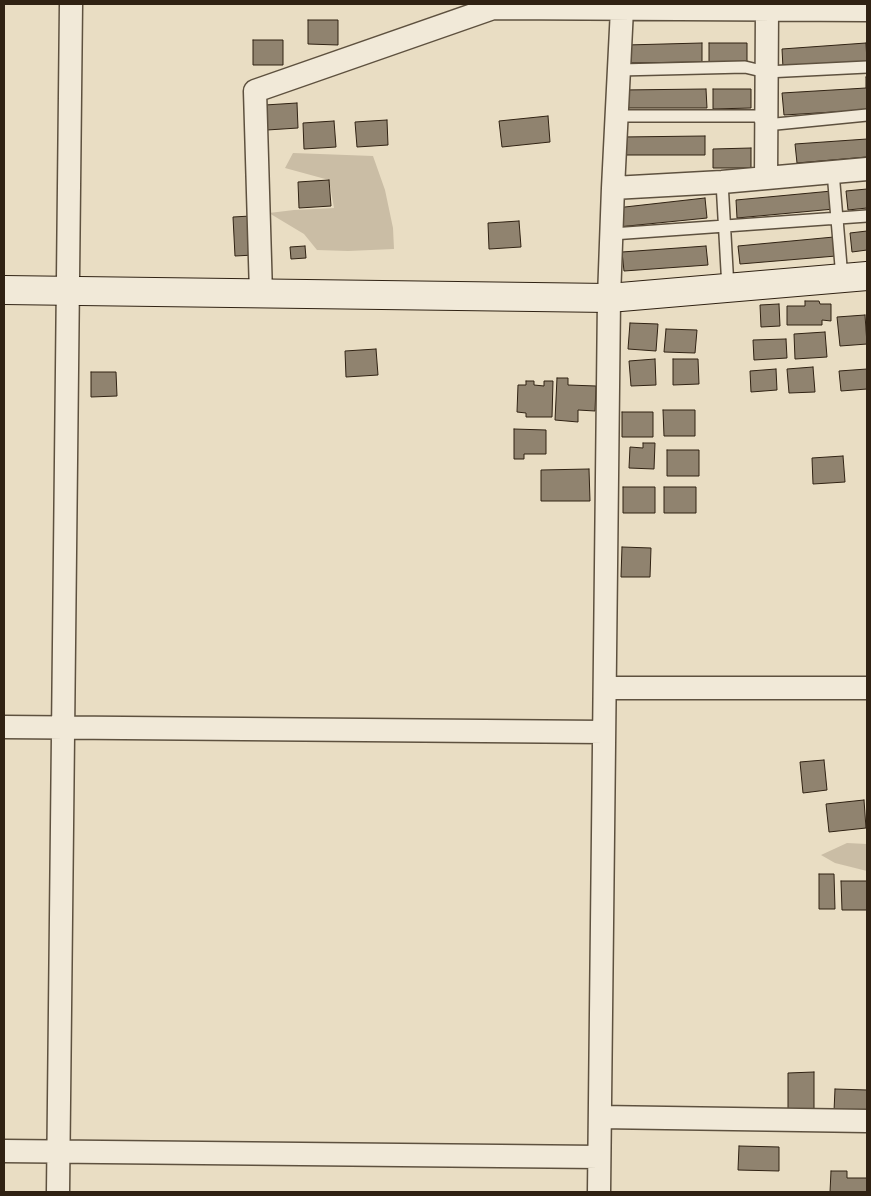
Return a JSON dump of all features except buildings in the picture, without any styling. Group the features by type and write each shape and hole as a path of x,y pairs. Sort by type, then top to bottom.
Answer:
{"street":[{"path":"58,1192 71,4"},
{"path":"261,294 255,91 492,6 622,9 768,7 867,10"},
{"path":"766,178 768,7"},
{"path":"599,1192 609,298 622,9"},
{"path":"613,188 722,182 867,169"},
{"path":"4,290 609,298 855,277"},
{"path":"605,688 867,688"},
{"path":"4,727 604,732"},
{"path":"600,1117 867,1120"},
{"path":"4,1151 599,1157"}],"lane":[{"path":"619,70 745,67 766,72 867,67"},
{"path":"617,116 757,116 766,125 867,115"},
{"path":"833,172 837,218 855,277"},
{"path":"722,182 728,288"},
{"path":"612,234 867,216"}],"shaded area":[{"path":"293,153 373,156 385,190 393,228 394,249 317,250 304,234 269,213 334,208 329,180 285,168"},
{"path":"847,843 867,844 867,871 835,863 821,855"}]}
